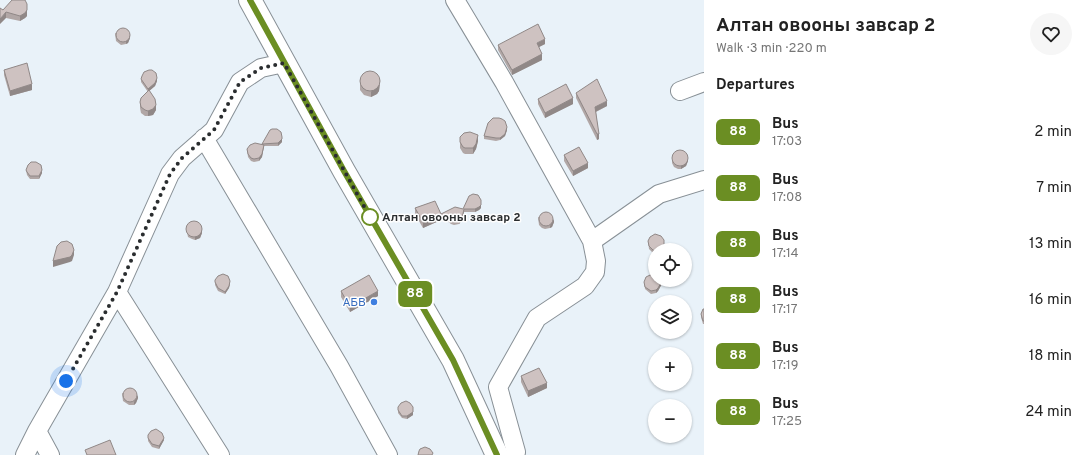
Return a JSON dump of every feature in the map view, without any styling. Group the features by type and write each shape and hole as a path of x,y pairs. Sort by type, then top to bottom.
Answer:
{"main road":[{"path":"250,0 344,171 453,360 497,455"}],"street":[{"path":"455,0 504,82 592,241 596,260 595,272 585,286 537,318 498,387 516,452 514,455"},
{"path":"25,455 37,431 117,292 170,174 182,158 214,130 240,82 261,68 284,63"},
{"path":"680,91 704,82"},
{"path":"204,138 339,366 388,455"},
{"path":"592,241 659,194 704,180"},
{"path":"117,292 220,455"},
{"path":"37,431 50,455"}],"building":[{"path":"12,0 25,0 27,10 20,16 6,12 0,19 0,8 3,10"},
{"path":"538,24 545,39 537,43 542,54 512,70 498,45"},
{"path":"120,28 126,28 130,32 130,38 126,42 120,42 116,38 116,32"},
{"path":"27,63 32,84 10,91 4,70"},
{"path":"149,70 156,73 157,78 155,83 148,89 141,79 144,72"},
{"path":"370,71 377,74 380,81 377,88 370,91 363,88 360,81 363,74"},
{"path":"597,79 607,101 595,107 599,134 597,134 576,93"},
{"path":"566,84 573,98 545,113 538,99"},
{"path":"149,90 155,99 156,105 153,109 148,111 141,107 140,102 141,98"},
{"path":"493,118 499,118 505,121 507,127 505,134 500,138 484,136 488,123"},
{"path":"277,129 281,132 282,139 278,143 262,144 270,130"},
{"path":"470,132 478,135 476,144 473,148 465,148 460,142 460,137 464,133"},
{"path":"255,143 264,145 262,154 259,158 254,159 248,154 247,149 250,145"},
{"path":"579,147 588,163 573,171 564,155"},
{"path":"680,150 686,152 688,158 686,164 680,166 674,164 672,158 674,152"},
{"path":"31,162 36,162 41,165 42,170 39,176 30,176 27,172 26,170 28,165"},
{"path":"473,194 478,195 481,200 481,205 475,209 464,209 462,218 459,221 451,221 441,214 455,207 463,209 469,196"},
{"path":"435,201 441,214 423,222 415,208"},
{"path":"543,212 549,212 553,216 553,222 549,226 543,226 539,222 539,216"},
{"path":"194,221 201,226 202,229 197,236 194,237 187,232 186,229 191,222"},
{"path":"655,234 661,236 664,243 648,243 650,237"},
{"path":"67,241 72,244 74,250 72,255 70,257 53,261 57,246 61,242"},
{"path":"223,274 228,276 230,281 225,292 218,288 215,282 218,276"},
{"path":"369,275 378,291 350,307 341,291"},
{"path":"648,276 648,287 659,287 656,290 651,291 645,287 644,282"},
{"path":"704,309 704,321 701,314"},
{"path":"539,368 547,383 528,391 521,376"},
{"path":"127,388 133,388 137,392 137,398 133,402 127,402 123,398 123,392"},
{"path":"406,401 413,407 413,412 407,416 402,416 398,410 398,407 401,403"},
{"path":"156,429 162,433 164,438 159,446 152,444 148,438 151,431"},
{"path":"110,440 116,455 87,455 85,450"},
{"path":"425,447 430,449 433,453 432,455 418,455 420,449"}],"bus line":[{"name":"88","path":"250,0 344,171 453,360 497,455"}],"place":[{"name":"Алтан овооны завсар 2","path":"370,217"},
{"name":"АБВ","path":"374,302"}],"route":[{"path":"66,381 117,292 170,174 182,158 214,130 240,82 261,68 284,63 370,217"}]}
